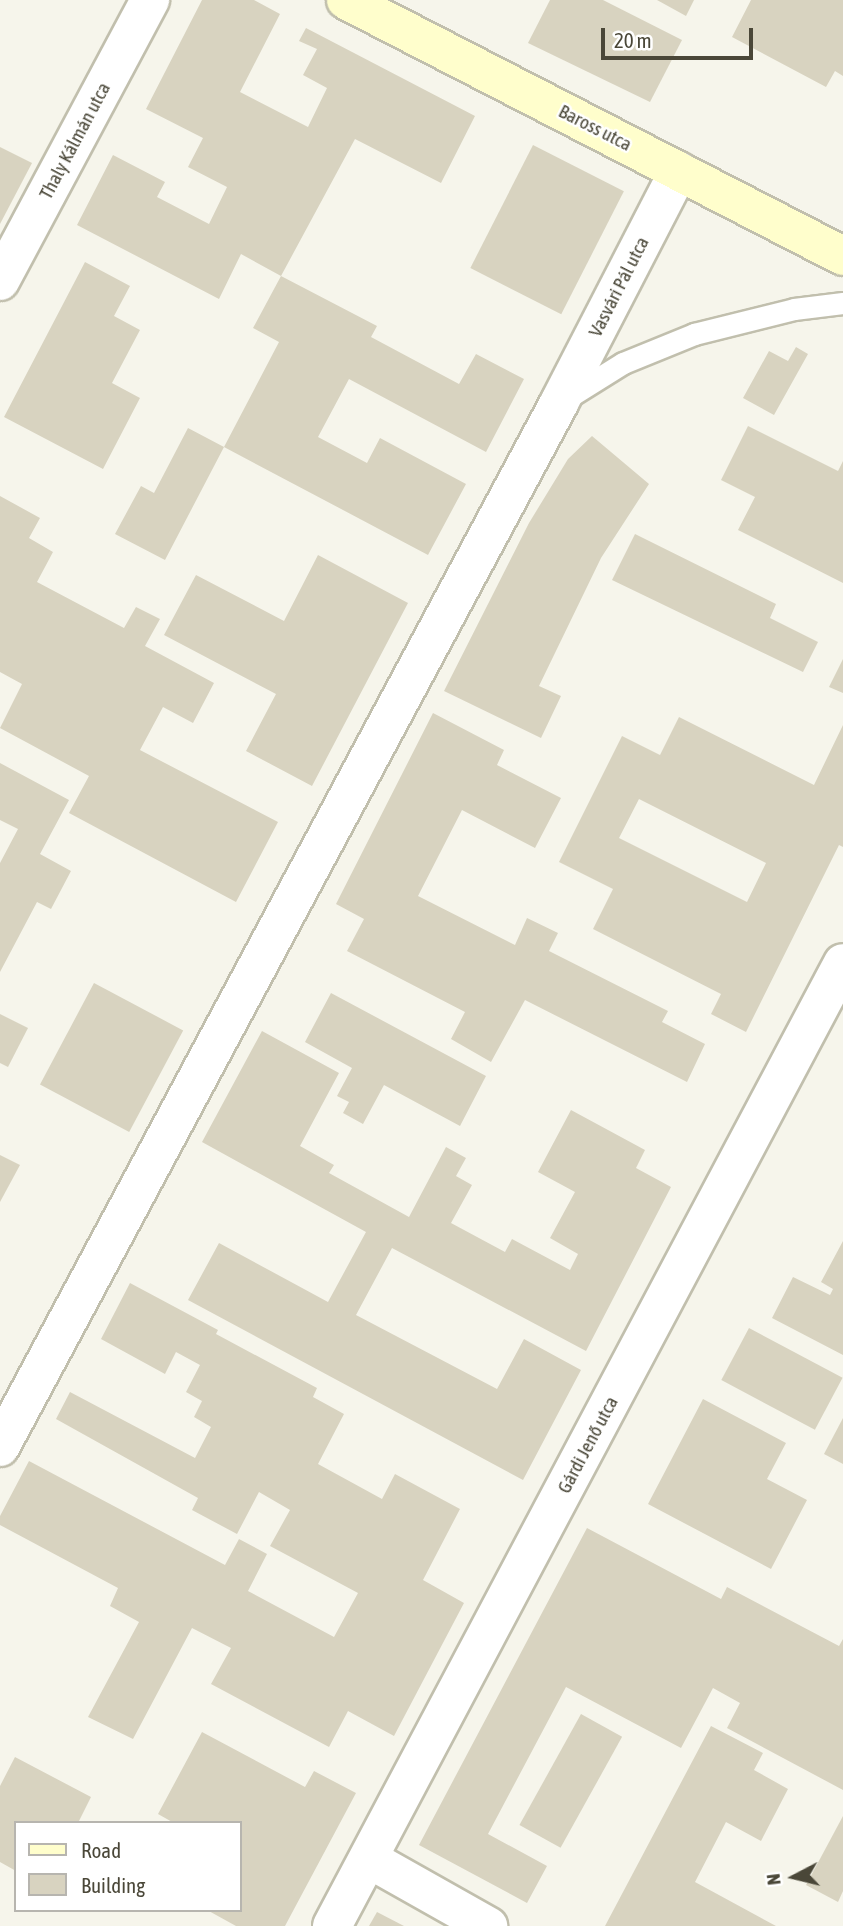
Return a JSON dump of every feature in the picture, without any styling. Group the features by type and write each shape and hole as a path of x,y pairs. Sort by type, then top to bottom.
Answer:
{"street":[{"name":"Thaly Kálmán utca","path":"0,281 150,0"},
{"name":"Baross utca","path":"346,0 843,256"},
{"name":"Vasvári Pál utca","path":"0,1447 559,403 679,171"},
{"name":"Gárdi Jenő utca","path":"332,1926 843,963"},
{"path":"369,1859 488,1926"}],"lane":[{"path":"559,403 623,363 694,334 794,309 843,303"}],"building":[{"path":"202,0 254,0 280,14 240,92 308,127 327,88 303,75 317,49 299,41 306,28 475,116 441,183 355,139 281,276 241,254 219,299 77,225 113,155 165,182 157,197 209,224 227,187 188,167 203,138 146,109"},
{"path":"550,0 603,0 682,40 650,102 528,43"},
{"path":"657,0 694,0 686,16"},
{"path":"751,0 843,0 843,76 835,71 826,87 732,37"},
{"path":"533,145 624,191 561,314 470,268"},
{"path":"0,147 32,163 0,224"},
{"path":"85,262 130,286 114,316 140,330 112,383 140,398 103,469 4,417"},
{"path":"281,276 377,326 371,337 459,384 476,354 524,379 486,452 349,379 318,437 367,463 380,438 466,484 428,555 224,447 279,342 253,328"},
{"path":"796,347 808,354 774,415 743,398 769,351 788,361"},
{"path":"748,426 838,471 843,461 843,583 738,530 755,497 721,480"},
{"path":"188,428 224,447 165,560 115,534 141,486 154,493"},
{"path":"592,436 649,484 601,558 539,686 561,696 541,738 444,691 529,523 568,459"},
{"path":"0,496 40,518 29,538 53,552 37,582 124,628 136,607 160,619 145,646 214,683 193,723 163,707 140,750 278,822 236,902 69,813 89,776 0,728 22,684 0,672"},
{"path":"635,534 776,604 770,618 818,642 803,672 612,580"},
{"path":"318,555 408,603 312,786 246,751 276,694 164,635 196,575 284,621"},
{"path":"843,659 843,693 829,687"},
{"path":"433,713 504,750 497,765 561,798 535,848 462,810 418,896 515,945 527,918 558,933 549,951 668,1011 662,1022 705,1044 687,1082 525,1000 491,1062 451,1039 465,1012 347,951 364,919 336,904"},
{"path":"679,717 814,785 843,725 843,847 839,845 746,1032 711,1014 721,994 593,929 613,889 559,862 622,736 660,755","holes":["639,799 766,863 747,902 619,838"]},
{"path":"0,763 69,800 40,854 71,871 51,909 37,902 0,972 0,863 18,829 0,820"},
{"path":"94,983 183,1030 129,1132 40,1085"},
{"path":"331,993 486,1076 460,1126 384,1085 363,1124 343,1113 349,1102 337,1096 352,1068 305,1042"},
{"path":"0,1014 28,1028 8,1067 0,1063"},
{"path":"262,1031 339,1073 300,1146 334,1165 329,1173 409,1217 446,1147 466,1158 456,1176 472,1185 451,1223 505,1252 512,1239 570,1270 578,1254 550,1238 575,1192 538,1172 571,1110 645,1150 636,1168 671,1187 586,1351 392,1248 356,1315 497,1389 524,1339 581,1370 523,1480 188,1300 219,1243 328,1302 366,1232 202,1142"},
{"path":"0,1155 20,1165 0,1202"},
{"path":"843,1241 843,1355 772,1318 793,1277 830,1295 833,1289 821,1282"},
{"path":"130,1283 218,1330 216,1334 317,1388 313,1397 344,1414 318,1464 382,1499 395,1474 460,1509 423,1580 464,1603 394,1736 348,1711 329,1747 211,1684 231,1648 192,1628 133,1739 88,1717 139,1622 110,1606 118,1588 0,1525 0,1516 29,1461 225,1565 239,1539 267,1554 248,1591 334,1637 358,1593 270,1546 290,1510 259,1492 237,1534 192,1510 198,1498 56,1419 70,1392 195,1458 211,1427 194,1417 202,1401 186,1392 200,1365 176,1352 165,1374 101,1339"},
{"path":"749,1328 843,1378 815,1430 721,1380"},
{"path":"703,1399 786,1443 767,1479 807,1500 771,1569 648,1504"},
{"path":"843,1418 843,1464 824,1454"},
{"path":"587,1528 721,1599 727,1587 839,1646 843,1639 843,1790 727,1728 740,1703 713,1688 681,1748 566,1687 488,1834 547,1866 527,1903 419,1845"},
{"path":"581,1714 622,1737 561,1848 519,1825"},
{"path":"711,1726 763,1753 754,1770 788,1789 761,1841 726,1822 695,1882 776,1926 605,1926"},
{"path":"202,1732 305,1787 314,1771 356,1793 285,1926 236,1926 211,1912 242,1912 242,1821 170,1821 158,1814"},
{"path":"15,1757 91,1797 79,1821 14,1821 14,1870 0,1862 0,1786"},
{"path":"843,1816 843,1891 838,1902 806,1885"},
{"path":"377,1912 404,1926 369,1926"}]}
